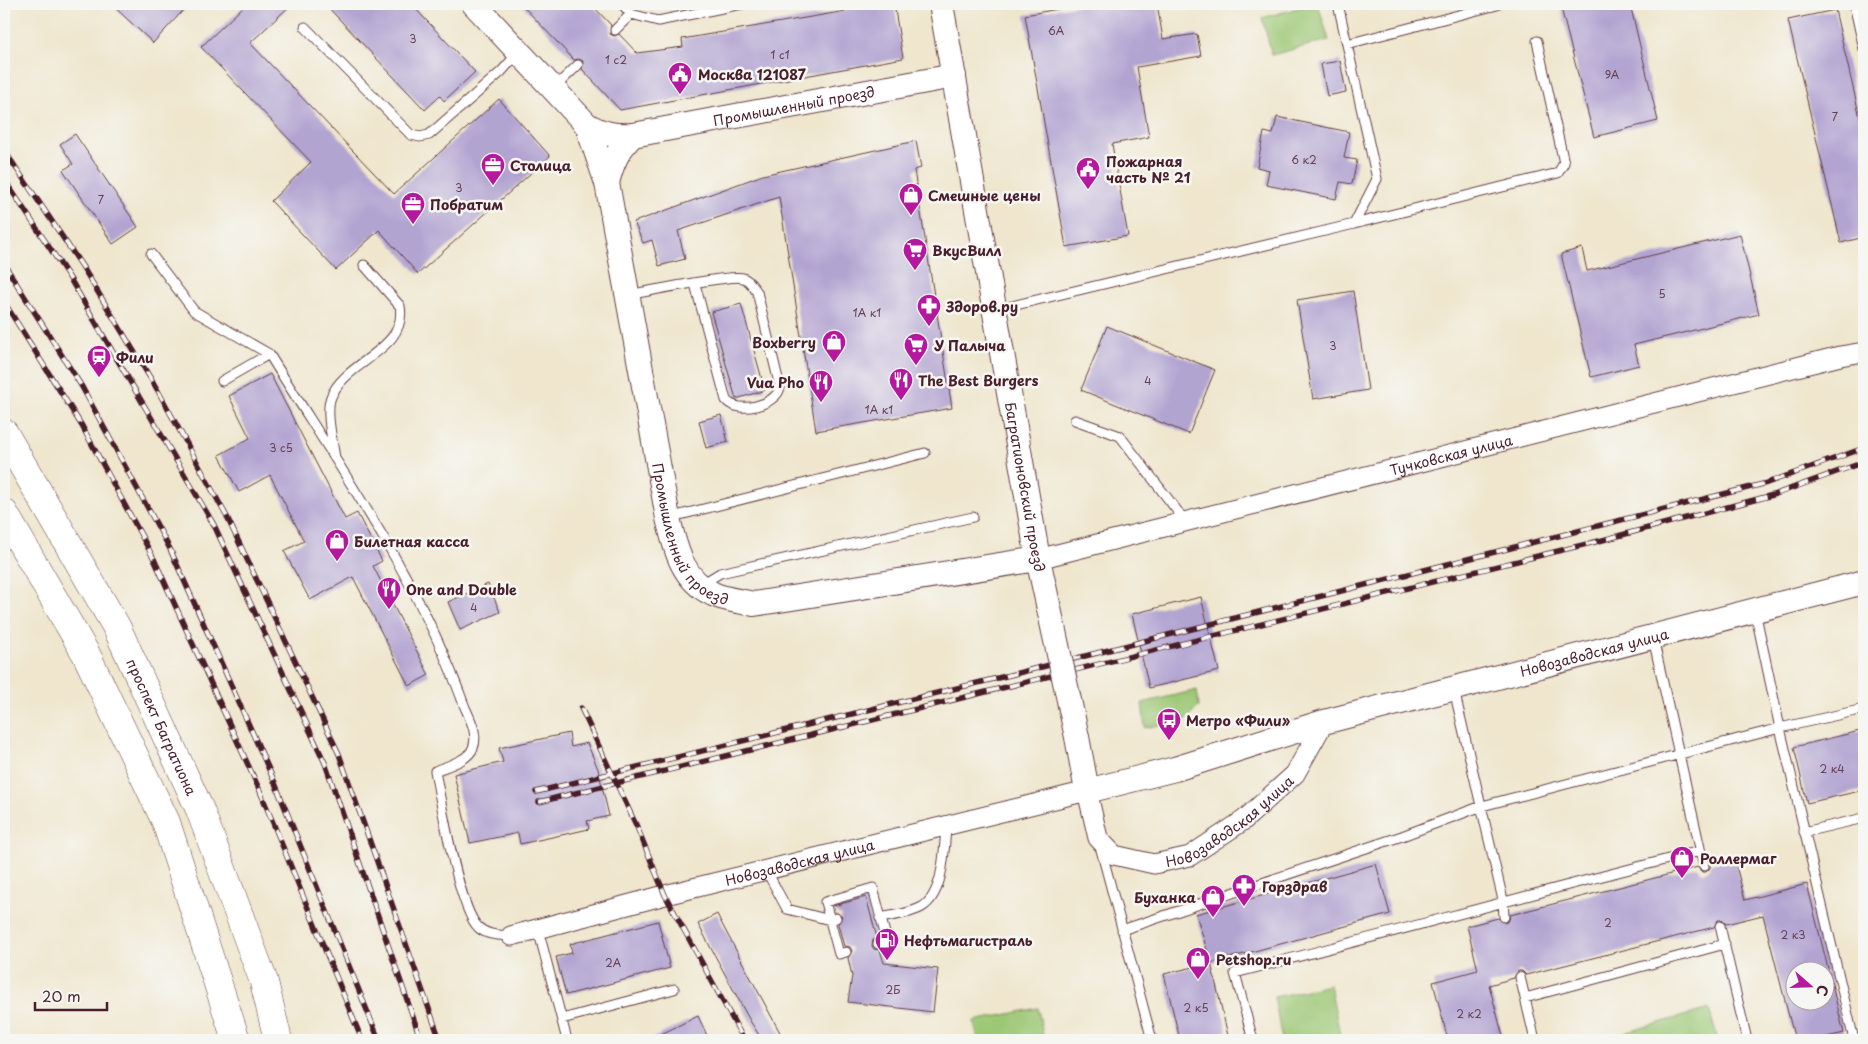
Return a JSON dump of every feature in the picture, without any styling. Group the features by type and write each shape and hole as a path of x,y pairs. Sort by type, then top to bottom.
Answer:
{"main road":[{"name":"проспект Багратиона","path":"4,433 117,628 200,810 264,982 278,1040"},
{"path":"4,513 86,654 166,822 236,1038"}],"street":[{"name":"Промышленный проезд","path":"474,4 587,125 601,133 614,136 633,135 954,76"},
{"name":"Багратионовский проезд","path":"941,4 1038,559 1088,791"},
{"name":"Промышленный проезд","path":"587,125 607,183 668,518 679,561 700,586 713,594 754,604 1038,559"},
{"name":"Промышленный проезд","path":"607,183 612,161 623,144 633,135"},
{"name":"Тучковская улица","path":"1038,559 1840,356 1864,352"},
{"name":"Новозаводская улица","path":"511,936 766,870 946,828 1175,769 1324,722 1864,582"},
{"name":"Новозаводская улица","path":"1098,838 1114,855 1154,864 1190,856 1244,820 1295,774 1324,722"},
{"path":"1088,791 1098,838"},
{"path":"264,982 284,1040"}],"lane":[{"path":"622,4 631,14 658,21 742,4"},
{"path":"1338,4 1377,179 1354,224"},
{"path":"1854,4 1864,49"},
{"path":"1347,44 1497,5"},
{"path":"615,30 631,14"},
{"path":"305,27 411,135 430,135 501,72 518,53"},
{"path":"995,310 1558,173 1564,163 1537,41"},
{"path":"553,89 578,65"},
{"path":"151,254 194,311 269,354 408,580 460,692 474,732 473,749 465,757 435,771 454,864 468,914 478,928 490,935 511,936"},
{"path":"336,463 330,418 330,399 336,386 397,333 401,321 400,306 364,265"},
{"path":"627,295 735,277 744,278 751,283 756,292 780,387 776,397 771,401 740,408 726,400 694,284"},
{"path":"222,381 269,354"},
{"path":"1075,420 1120,436 1185,521"},
{"path":"668,518 925,453"},
{"path":"700,586 720,574 972,517"},
{"path":"1755,611 1780,728 1854,1040"},
{"path":"1652,637 1704,866"},
{"path":"1453,689 1482,806 1503,900 1504,916"},
{"path":"1122,930 1402,836 1482,806 1780,728 1864,709"},
{"path":"1804,832 1864,818"},
{"path":"879,923 922,907 933,896 942,870 946,828"},
{"path":"1098,838 1152,1040"},
{"path":"1253,1040 1235,973 1433,922 1503,900 1700,851"},
{"path":"766,870 786,909 833,919"},
{"path":"846,952 839,954 838,937 833,919 825,902 873,888 873,908 887,941 878,944"},
{"path":"1720,926 1747,1040"},
{"path":"538,928 567,1040"},
{"path":"1525,998 1725,944"},
{"path":"1520,977 1535,1040"},
{"path":"562,1019 674,989"}],"green space":[{"path":"1318,4 1329,40 1272,55 1262,18"},
{"path":"1197,690 1199,707 1187,719 1145,728 1142,703"},
{"path":"1330,985 1341,1040 1282,1040 1274,997"},
{"path":"1038,1008 1044,1040 978,1040 974,1021"},
{"path":"1709,1009 1718,1040 1598,1040"}],"building":[{"path":"111,4 189,4 153,43"},
{"path":"246,4 292,4 250,43 394,194 499,99 550,156 418,274 379,230 336,270 271,201 311,162 201,47"},
{"path":"325,4 411,4 475,72 444,101 440,96 425,110"},
{"path":"521,4 591,4 611,25 610,34 614,36 619,34 637,53 683,47 682,39 846,11 845,4 894,4 903,58 620,110 582,69 583,61 579,59 574,60"},
{"path":"1085,4 1157,4 1163,39 1197,34 1201,56 1137,67 1149,137 1112,144 1128,236 1066,247 1025,15"},
{"path":"1560,4 1630,4 1658,121 1594,137"},
{"path":"1835,10 1864,135 1864,237 1841,243 1788,20"},
{"path":"1340,61 1346,92 1327,96 1321,64"},
{"path":"1277,117 1349,132 1344,158 1357,160 1352,184 1340,182 1336,199 1266,185 1269,170 1257,167 1264,132 1273,134"},
{"path":"75,134 138,227 113,244 63,170 73,164 60,144"},
{"path":"916,141 921,168 914,170 952,408 816,431 779,197 678,231 685,259 659,266 652,240 643,243 634,222 763,175"},
{"path":"1740,234 1759,314 1634,345 1639,365 1591,377 1561,254 1582,248 1587,271"},
{"path":"1353,291 1368,390 1313,399 1297,300"},
{"path":"741,304 765,390 736,399 711,312"},
{"path":"1107,326 1215,370 1189,434 1081,390"},
{"path":"270,374 345,519 357,513 382,561 373,566 429,675 409,686 353,577 310,600 284,551 304,541 270,475 239,492 219,455 250,438 229,396"},
{"path":"721,415 728,442 706,448 699,421"},
{"path":"488,584 500,612 460,630 448,602"},
{"path":"1201,597 1219,671 1149,688 1132,614"},
{"path":"1864,730 1864,790 1807,803 1794,747"},
{"path":"569,733 571,747 587,743 598,769 609,816 587,821 589,829 520,844 518,833 470,843 454,774 503,762 499,748"},
{"path":"1734,858 1745,900 1807,884 1826,962 1786,962 1786,1005 1763,915 1726,924 1722,920 1718,920 1714,927 1526,975 1522,971 1518,971 1514,978 1489,985 1504,1040 1448,1040 1433,982 1478,970 1467,926 1498,918 1505,923 1509,920 1510,915 1698,867 1702,872 1706,872 1710,868 1710,864"},
{"path":"1376,864 1390,914 1211,963 1196,914"},
{"path":"866,897 877,938 873,940 872,946 874,949 880,950 884,963 938,969 933,1012 848,1002 852,976 848,958 852,951 850,947 844,946 838,924 842,916 835,912 833,906"},
{"path":"717,914 784,1040 762,1040 698,924"},
{"path":"658,921 670,968 566,995 556,957 572,953 570,944"},
{"path":"1211,963 1229,1040 1180,1040 1164,974"},
{"path":"1836,1001 1844,1033 1814,1040 1795,1040 1788,1012 1836,1012"},
{"path":"698,1016 709,1040 649,1040"}],"railway":[{"path":"4,150 82,266 157,389 227,517 339,754 440,1040"},
{"path":"4,179 69,277 214,525 325,763 421,1040"},
{"path":"4,264 82,387 170,549 275,783 379,1040"},
{"path":"4,302 82,426 154,559 260,791 362,1040"},
{"path":"536,792 1018,673 1767,483 1864,448"},
{"path":"539,802 1599,541 1773,495 1864,462"},
{"path":"581,708 637,827 665,895 744,1040"}],"place":[{"name":"Москва 121087","path":"680,95"},
{"name":"Столица","path":"493,186"},
{"name":"Пожарная часть № 21","path":"1088,190"},
{"name":"Смешные цены","path":"911,216"},
{"name":"Побратим","path":"413,225"},
{"name":"ВкусВилл","path":"915,271"},
{"name":"Здоров.ру","path":"929,327"},
{"name":"Boxberry","path":"834,363"},
{"name":"У Палыча","path":"916,366"},
{"name":"Фили","path":"99,378"},
{"name":"The Best Burgers","path":"901,401"},
{"name":"Vua Pho","path":"821,403"},
{"name":"Билетная касса","path":"337,562"},
{"name":"One and Double","path":"389,610"},
{"name":"Метро «Фили»","path":"1169,741"},
{"name":"Роллермаг","path":"1682,879"},
{"name":"Горздрав","path":"1244,907"},
{"name":"Буханка","path":"1213,918"},
{"name":"Нефтьмагистраль","path":"887,961"},
{"name":"Petshop.ru","path":"1198,980"}]}
